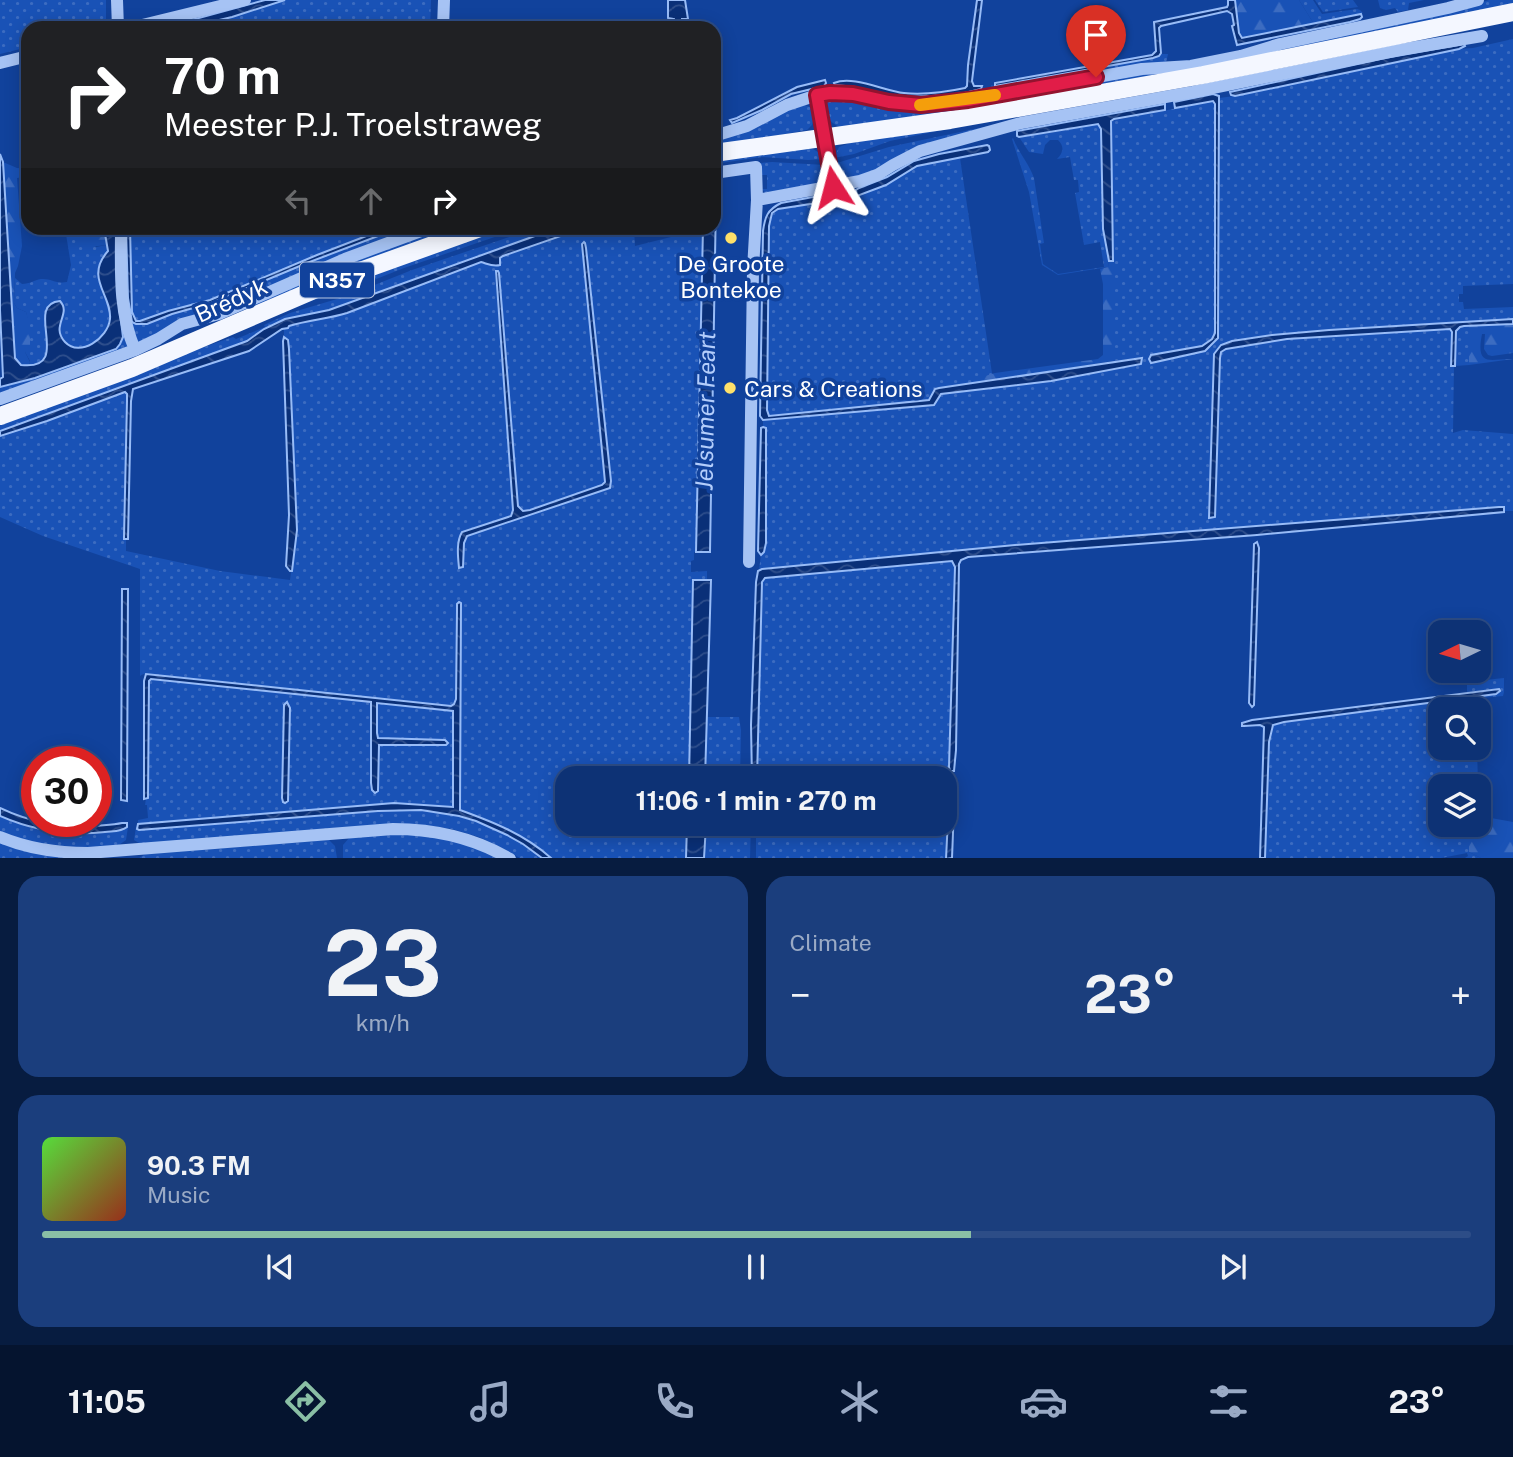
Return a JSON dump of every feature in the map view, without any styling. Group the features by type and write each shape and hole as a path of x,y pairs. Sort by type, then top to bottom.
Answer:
{"main road":[{"path":"721,152 950,120 1203,75 1513,12"},
{"name":"Brédyk","path":"0,416 132,368 349,275 460,235"}],"street":[{"path":"117,0 118,21"},
{"path":"159,21 246,0"},
{"path":"443,21 444,0"},
{"path":"721,134 747,126 787,104 817,95 853,94 912,105 968,100 1143,69 1191,66 1478,0"},
{"path":"757,200 870,178 920,151 1021,122 1482,36"},
{"path":"0,63 21,57"},
{"path":"817,95 833,187"},
{"path":"721,172 756,167 749,562"},
{"path":"121,235 124,317 135,350"},
{"name":"Brédyk","path":"0,399 135,350 182,324 219,314 345,259 410,235"},
{"path":"0,837 42,850 88,853 412,829 466,838 508,858"}],"green space":[{"path":"0,0 106,0 106,21 21,21 21,49 0,54"},
{"path":"285,0 431,0 430,21 215,21"},
{"path":"1235,0 1299,0 1314,24 1242,38"},
{"path":"1299,0 1313,0 1322,14 1357,9 1363,13 1314,24"},
{"path":"1315,0 1353,0 1358,7 1323,12"},
{"path":"1378,0 1424,0 1409,3 1408,10 1398,12 1395,8 1380,8"},
{"path":"1489,0 1513,0 1513,3 1502,8 946,115 840,127 833,123 827,113 828,101 838,97 899,108 1273,50"},
{"path":"1513,39 1513,284 1463,286 1459,302 1463,302 1464,309 1513,307 1513,319 1272,335 1221,345 1214,354 1209,517 1215,517 1221,352 1287,339 1450,329 1454,366 1453,433 1463,430 1513,434 1513,511 1504,511 1499,507 759,570 763,554 766,428 763,427 763,420 934,405 941,394 1051,381 1141,364 1141,358 1112,361 1111,121 1214,101 1215,333 1212,339 1202,346 1151,355 1211,347 1218,338 1219,98"},
{"path":"1168,54 1166,63 992,90 991,85 1143,60"},
{"path":"802,104 810,107 815,115 807,130 721,146 721,136"},
{"path":"980,122 890,141 834,158 839,147 850,143"},
{"path":"998,124 874,173 845,178 838,174 835,164 889,147"},
{"path":"1098,124 1101,129 1103,229 1108,267 1058,275 1042,265 1029,192 1012,139 1034,178 1044,243 1040,244 1043,264 1058,274 1104,267 1100,242 1084,245 1075,193 1079,192 1078,180 1074,180 1070,157 1057,159 1062,150 1058,140 1050,140 1045,145 1043,154 1029,152 1019,137"},
{"path":"811,148 824,159 762,157 721,163 721,159"},
{"path":"960,158 993,380 935,389 929,400 769,416 769,226 772,213 778,209 858,195 886,185 917,166"},
{"path":"3,162 21,168 21,177 17,178 22,246 15,273 14,303 17,308 26,312 30,325 30,347 25,352 29,366 21,365 15,358"},
{"path":"760,163 825,165 826,175 822,183 765,193 762,189 767,189 767,175 760,175"},
{"path":"66,235 83,235 96,247 106,245 108,249 101,283 110,314 107,326 101,337 91,345 72,348 61,335 63,317 50,304 45,321 48,352 41,361 30,366 25,352 29,337 28,323 26,312 17,308 14,303 15,278 22,284 41,279 67,282 71,265"},
{"path":"83,235 105,235 106,245 90,247 84,242"},
{"path":"130,235 369,235 210,300 140,321 136,321 132,312"},
{"path":"381,235 401,235 139,344 132,335 130,319 141,325 211,303"},
{"path":"422,235 446,235 257,309 255,302"},
{"path":"474,235 501,235 341,293 302,303"},
{"path":"515,235 538,235 329,310 285,319 264,329 248,341 0,431 0,422 187,352 233,337 236,339 290,313 347,296 412,270"},
{"path":"563,235 634,235 635,246 679,235 703,235 696,552 694,560 691,561 691,572 707,571 707,580 693,580 689,766 555,766 555,836 687,836 686,858 551,858 530,842 481,817 460,810 460,602 457,611 456,699 451,706 143,674 140,676 140,569 43,536 0,517 0,436 125,392 126,551 220,571 290,580 297,530 287,339 284,337 284,329 295,324 347,313 481,262 492,266 503,256","holes":["582,244 610,488 467,536 459,567 458,545 462,532 512,516 513,510 495,272 499,273 518,506 523,511 530,510 605,482"]},
{"path":"1109,261 1113,261 1112,361 981,382 985,376 995,373 1098,359 1103,355 1103,284 1100,269 1108,267"},
{"path":"118,298 128,348 0,396 0,387 35,378 116,349 123,337"},
{"path":"1513,324 1513,353 1488,355 1484,349 1485,334 1482,334 1480,345 1483,357 1487,359 1513,359 1469,365 1469,326"},
{"path":"1469,326 1469,365 1455,366 1456,330"},
{"path":"952,561 955,567 949,766 757,766 764,578"},
{"path":"1504,678 1503,696 1473,697 1496,694 1499,689 1467,692 1467,683 1491,683 1491,679"},
{"path":"149,680 371,702 371,783 379,745 446,745 378,738 377,703 454,711 453,808 394,803 138,824 138,820 148,818 145,805 148,798","holes":["285,703 289,704 290,708 288,801 282,798"]},
{"path":"1428,703 1428,760 1468,760 1468,774 1428,774 1428,837 1469,837 1469,852 1481,858 1465,858 1467,853 1441,858 1265,858 1269,742 1273,725"},
{"path":"706,717 739,717 740,766 705,766"},
{"path":"1468,760 1477,760 1478,774 1468,774"},
{"path":"399,810 457,816 493,828 542,858 520,858 479,837 425,825 142,845 134,840 136,827 139,830"},
{"path":"0,816 21,823 21,837 112,837 112,831 128,827 126,840 116,847 91,849 43,845 0,833"},
{"path":"1491,818 1513,822 1513,858 1481,858 1469,852 1469,837 1491,837"},
{"path":"409,834 447,838 501,858 343,858 343,845 350,837"},
{"path":"705,836 751,836 750,858 704,858"},
{"path":"756,836 947,836 946,858 756,858"},
{"path":"329,840 335,846 337,858 139,858 145,854"},
{"path":"0,843 82,858 0,858"}],"water":[{"path":"265,0 285,0 215,21 188,21"},
{"path":"668,0 685,0 688,19 674,21 668,18"},
{"path":"977,0 982,0 972,81 974,86 982,86 981,89 956,95 906,97 835,85 834,83 850,81 912,94 965,88"},
{"path":"1228,0 1235,0 1242,38 1361,14 1362,17 1350,22 1237,45 1232,14 1227,11 1161,26 1161,53 1153,58 995,86 995,83 1152,55 1156,51 1154,22 1227,7"},
{"path":"1464,44 1465,46 1459,49 1235,96 1230,92 1385,58"},
{"path":"825,80 824,86 791,94 732,123 730,120 797,87"},
{"path":"1213,94 1219,96 1218,338 1205,351 1151,363 1151,355 1202,346 1212,339 1215,333 1215,104 1213,101 1175,108 1174,102"},
{"path":"1165,104 1165,110 1111,121 1113,261 1109,261 1103,229 1101,129 1098,124 1019,137 1017,131"},
{"path":"987,145 990,150 988,152 917,166 886,185 857,196 856,190 859,188 887,177 914,161"},
{"path":"0,154 3,162 15,358 21,365 37,364 45,358 45,313 50,305 60,301 64,311 60,331 65,342 78,348 85,347 104,333 110,319 110,310 98,270 108,251 105,235 116,235 118,298 123,337 116,349 35,378 0,387 0,379 3,377"},
{"path":"845,191 848,197 843,199 778,209 772,213 769,226 769,416 929,400 935,389 939,388 1142,358 1141,364 1051,381 941,394 934,405 763,420 760,416 763,231 766,218 773,208 781,203"},
{"path":"126,235 130,235 132,312 136,321 140,321 210,300 369,235 381,235 211,303 147,324 132,322 128,298"},
{"path":"538,235 563,235 503,256 500,258 500,265 481,262 347,313 289,326 249,351 133,389 128,539 124,539 125,392 0,436 0,431 247,341 285,319 329,310"},
{"name":"Jelsumer Feart","path":"703,235 715,235 710,552 696,552"},
{"path":"584,242 610,488 467,536 463,567 459,568 458,545 462,532 511,516 513,510 496,271 499,273 518,506 523,511 530,510 605,482 582,244"},
{"path":"1513,319 1513,324 1460,327 1456,331 1455,366 1451,366 1450,329 1287,339 1221,352 1215,517 1209,518 1214,354 1221,345 1272,335"},
{"path":"284,337 288,340 289,349 297,530 292,571 286,566 289,515"},
{"path":"763,427 766,428 766,543 761,555 758,551"},
{"path":"1504,507 1504,512 1257,535 968,557 961,560 954,766 949,766 955,567 952,561 765,578 762,582 757,766 752,766 758,571 1015,545"},
{"path":"1257,542 1259,548 1252,707 1249,703 1254,544"},
{"path":"693,580 711,580 705,766 689,766"},
{"path":"122,589 128,589 127,801 121,800"},
{"path":"459,602 460,810 519,835 551,858 542,858 507,835 476,821 421,810 137,829 138,824 394,803 453,807 453,711 377,703 378,738 445,740 448,743 379,745 378,791 375,793 371,783 371,702 151,679 148,798 144,799 144,681 146,674 451,706 456,699"},
{"path":"1499,689 1500,691 1473,697 1435,697"},
{"path":"1428,698 1428,703 1273,725 1269,742 1265,858 1260,858 1264,727 1242,726 1242,723"},
{"path":"287,702 290,708 288,801 285,803 282,798 284,705"},
{"path":"0,808 21,816 21,823 0,816"},
{"path":"127,823 127,827 112,831 112,824"},
{"path":"687,836 705,836 704,858 686,858"},
{"path":"947,836 953,836 952,858 946,858"}],"slow traffic":[{"path":"920,105 995,95"}],"place":[{"name":"De Groote Bontekoe","path":"731,238"},
{"name":"Cars & Creations","path":"730,388"}],"route":[{"path":"833,187 817,95 843,93 921,105 968,100 1096,77"}]}
